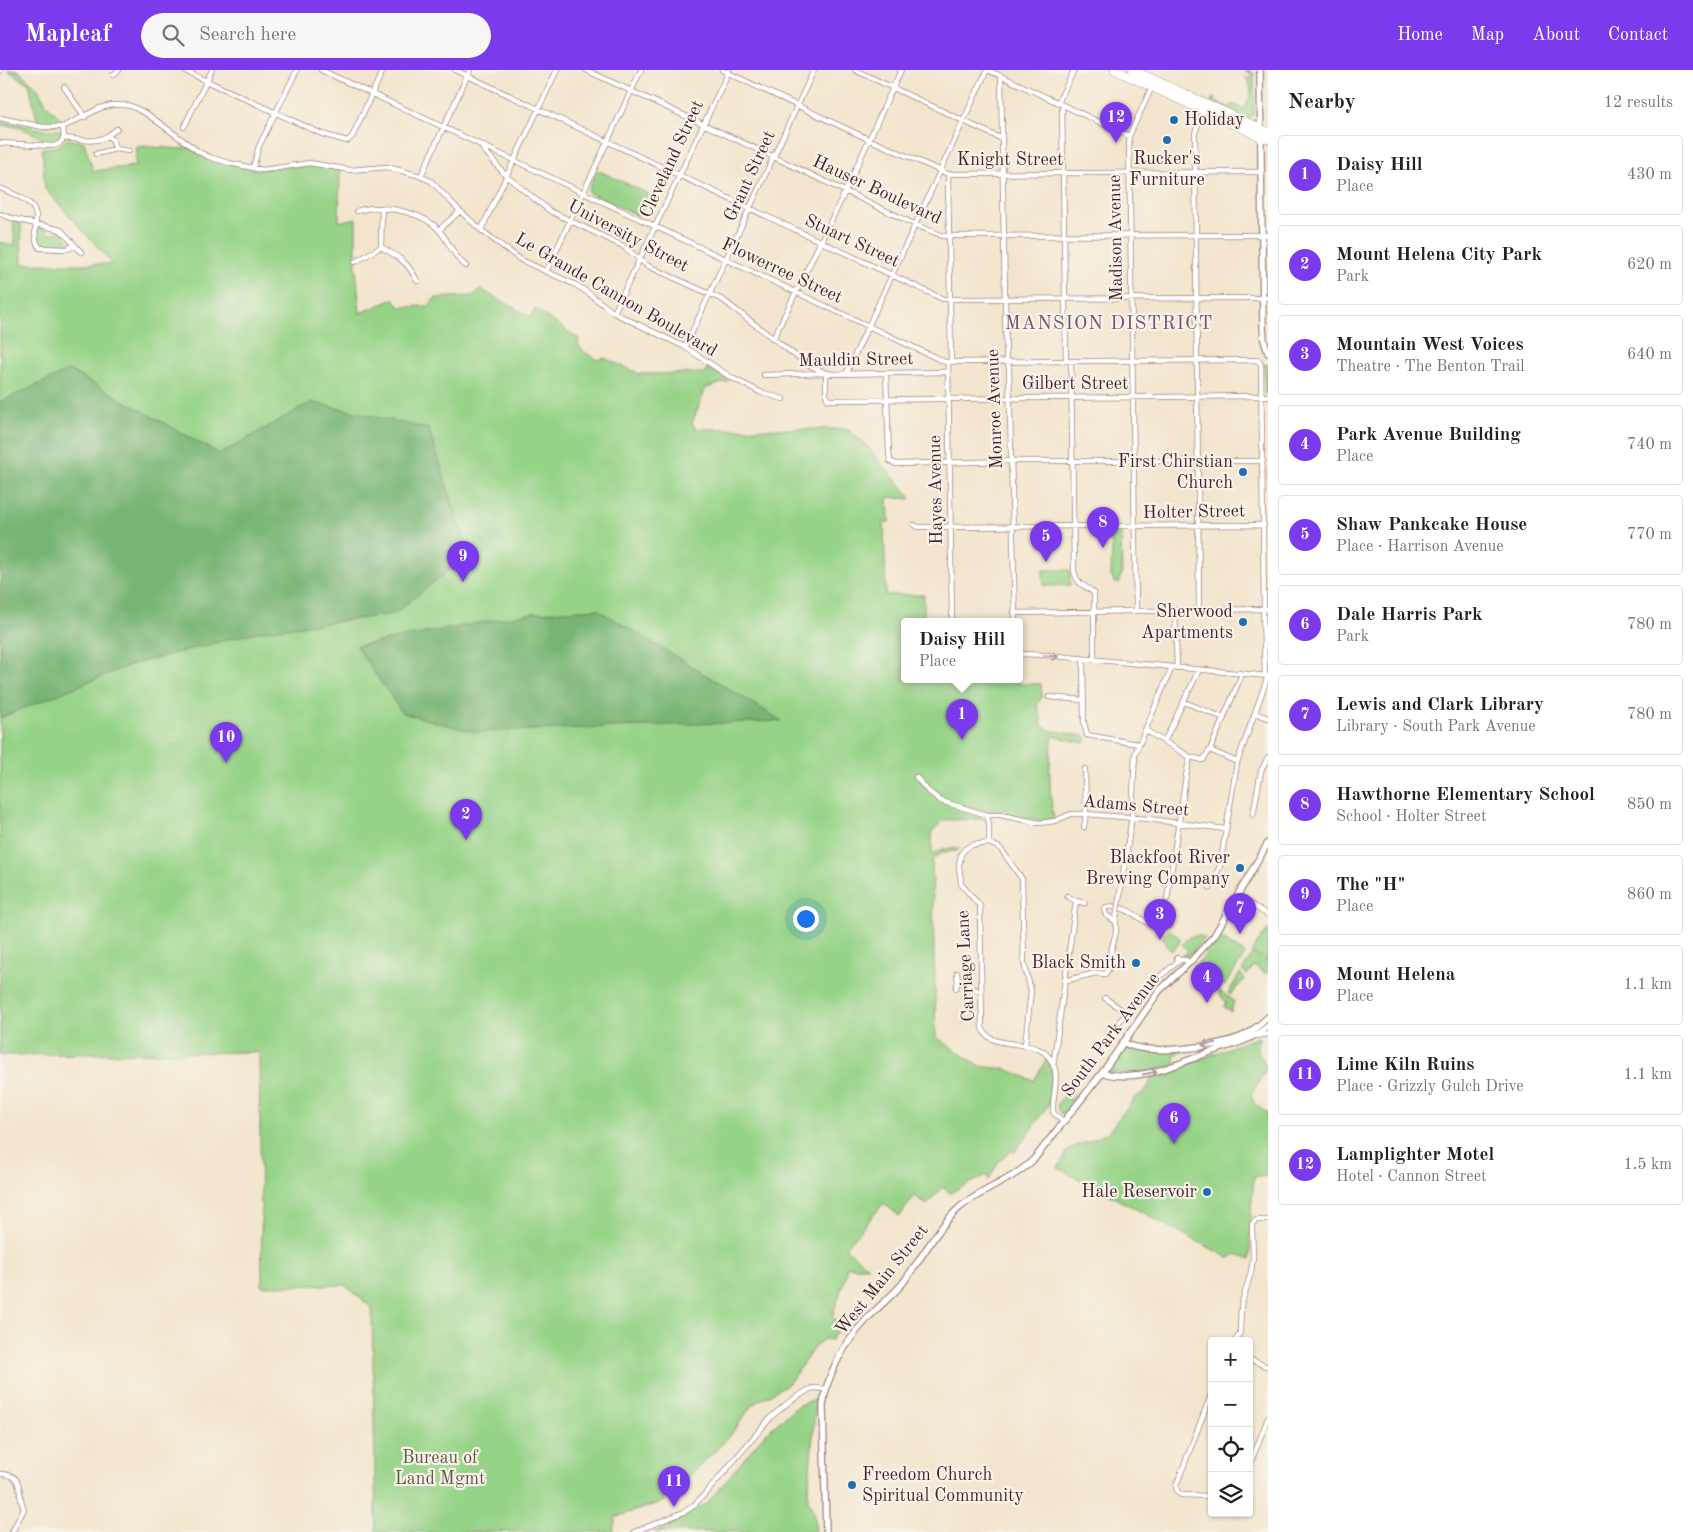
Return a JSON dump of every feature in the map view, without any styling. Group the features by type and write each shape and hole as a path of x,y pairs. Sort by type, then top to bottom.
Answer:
{"highway":[{"path":"1115,70 1153,84 1265,134"},
{"path":"1133,70 1153,84"}],"street":[{"path":"113,75 119,70"},
{"path":"183,70 322,134 347,141 352,137 383,70"},
{"path":"184,127 212,70"},
{"path":"253,168 260,146 297,70"},
{"name":"Flowerree Street","path":"321,70 797,293 950,362 1256,360 1261,365 1262,397"},
{"name":"Stuart Street","path":"455,70 943,300 1265,298"},
{"path":"421,176 470,70"},
{"path":"481,230 557,70"},
{"name":"Hauser Boulevard","path":"586,70 916,225 948,237 1265,235"},
{"path":"546,272 641,70"},
{"name":"Knight Street","path":"722,70 728,71 939,172 948,174 1261,172"},
{"name":"Grant Street","path":"685,347 814,70"},
{"path":"855,70 1002,139"},
{"path":"773,339 797,293 901,70"},
{"path":"846,374 916,225 962,121 988,70 1129,136"},
{"path":"1074,70 1060,104 1071,398 1073,526 1075,575 1081,585 1094,593 1094,659"},
{"path":"1260,70 1265,134 1261,172 1265,235 1263,334 1268,354"},
{"name":"Cleveland Street","path":"614,313 728,71"},
{"name":"Monroe Avenue","path":"1001,76 1004,300 1007,362 1009,368 1015,618"},
{"name":"Madison Avenue","path":"1136,611 1129,136 1153,84"},
{"path":"64,87 85,117"},
{"name":"Le Grande Cannon Boulevard","path":"0,118 43,127 63,127 106,106 120,104 131,106 148,114 204,155 253,168 276,169 310,164 350,170 387,167 421,176 431,180 460,212 521,260 588,292 614,313 685,347 732,378 760,392 783,399"},
{"path":"1199,610 1200,526 1195,133 1205,108"},
{"path":"0,143 53,146 59,144 64,138 63,127"},
{"path":"64,138 99,140 117,129"},
{"path":"107,136 112,140 115,149"},
{"name":"University Street","path":"478,143 506,176 550,211 623,246 648,266 723,300 811,366 826,373"},
{"path":"96,154 115,149 129,151"},
{"name":"Hayes Avenue","path":"948,174 950,300 950,362 948,372 952,617"},
{"path":"0,188 30,204 35,212 36,243 40,248 68,249 75,245"},
{"path":"381,247 382,208"},
{"path":"358,211 382,208 404,211 416,216 439,230 456,256 466,266"},
{"path":"439,230 460,212"},
{"path":"0,214 61,230 81,252"},
{"path":"355,262 381,247"},
{"path":"381,247 405,262 418,280"},
{"name":"Mauldin Street","path":"764,375 948,372"},
{"name":"Gilbert Street","path":"826,373 826,395 828,400 1268,396"},
{"path":"886,373 889,458 890,461 896,464 1011,461 1263,461"},
{"path":"1210,888 1220,866 1237,762 1267,676 1263,614 1266,609 1264,525 1266,515 1262,397"},
{"name":"Holter Street","path":"914,525 1264,525"},
{"path":"1014,613 1266,609"},
{"path":"1064,981 1096,973 1106,974 1108,970 1116,932 1115,920 1132,818 1135,754 1174,667 1175,610"},
{"path":"1023,654 1094,659 1267,676"},
{"path":"1083,659 1084,723 1087,735 1138,744"},
{"path":"1164,742 1199,670"},
{"path":"1145,730 1190,757 1203,760 1210,750 1242,674"},
{"path":"1049,697 1083,700"},
{"path":"1184,702 1224,718"},
{"path":"1255,713 1268,718"},
{"path":"1210,750 1237,762"},
{"path":"1167,898 1190,757"},
{"path":"1253,815 1261,771 1268,757"},
{"path":"1084,770 1086,814 1084,827"},
{"name":"Adams Street","path":"916,777 927,790 941,801 987,815 1001,815 1039,823 1054,821 1071,814 1086,814 1225,829"},
{"path":"987,815 989,844 1000,848 1022,879 1024,963 1031,991 1025,1045"},
{"name":"Carriage Lane","path":"989,844 972,845 965,849 961,854 959,865 961,884 980,906 982,1024 986,1034 997,1040 1038,1048 1046,1054"},
{"name":"South Park Avenue","path":"1063,1122 1102,1073 1160,990 1214,936 1268,844"},
{"path":"1067,896 1076,902 1085,903"},
{"path":"1238,896 1268,915"},
{"path":"1063,1122 1053,1112 1056,1081 1053,1066 1076,902"},
{"path":"1115,920 1106,915 1104,910 1106,907 1114,906 1124,910 1159,929 1162,926 1170,926"},
{"path":"1110,1032 1157,979 1179,959 1186,960 1189,963"},
{"path":"956,988 957,973"},
{"path":"958,980 981,992"},
{"path":"1105,998 1126,1013"},
{"path":"1123,1042 1140,1049 1164,1050 1212,1044 1244,1035 1268,1017"},
{"path":"1256,1036 1268,1026"},
{"path":"1102,1073 1123,1076 1155,1072 1178,1066 1256,1036 1268,1034"},
{"path":"1053,1066 1046,1054 1052,1049 1056,1040"},
{"name":"West Main Street","path":"826,1532 822,1426 825,1389 834,1367 865,1321 900,1286 953,1215 971,1200 1027,1166 1063,1122"},
{"path":"1237,1337 1240,1332 1241,1306 1252,1259 1252,1224 1256,1220 1268,1220"},
{"path":"1253,1361 1268,1367"},
{"path":"634,1532 692,1507 771,1417 808,1390 813,1388 825,1389"},
{"path":"1208,1402 1176,1486 1177,1491 1181,1495 1208,1496"},
{"path":"1253,1457 1268,1418"},
{"path":"0,1474 13,1477 20,1485 21,1502 24,1509 12,1532"}],"green space":[{"path":"7,70 17,70 37,87 46,104 66,124 46,126 38,124 29,84"},
{"path":"1244,70 1249,70 1254,74 1254,114 1247,119 1211,102 1212,99 1216,98 1215,102 1230,108 1232,104 1244,109 1250,93 1250,85 1245,76 1250,79 1252,74"},
{"path":"0,120 45,130 60,130 62,133 57,141 43,143 43,140 28,131 0,125"},
{"name":"Bureau of Land Mgmt","path":"67,139 84,142 93,171 135,166 137,146 183,149 187,146 198,153 256,170 309,165 340,170 339,222 356,218 356,268 360,313 394,299 400,307 428,306 435,298 473,296 481,289 531,317 535,309 579,339 578,345 584,352 598,360 604,358 637,374 707,373 707,367 729,381 706,388 692,423 696,429 847,429 864,443 911,498 888,497 889,522 884,523 886,595 924,595 924,618 901,618 901,683 1041,684 1042,697 1037,705 1042,726 1049,730 1085,736 1087,740 1084,743 1053,736 1050,778 1054,819 1042,821 978,809 978,812 985,819 944,820 932,832 932,855 942,849 959,848 957,851 943,852 932,860 936,1037 979,1066 1006,1069 1034,1081 1047,1058 1052,1075 1049,1104 1015,1152 1011,1151 998,1162 989,1180 987,1175 950,1193 942,1187 927,1205 915,1196 899,1216 884,1203 845,1248 868,1267 846,1267 846,1275 832,1317 841,1325 831,1340 824,1339 816,1345 789,1383 752,1405 730,1436 665,1501 616,1517 613,1532 376,1532 372,1308 345,1285 262,1286 259,1052 0,1055 0,242 15,246 13,220 21,223 22,264 113,264 45,189 42,148 57,147"},
{"path":"597,170 649,194 639,216 589,193 588,190"},
{"path":"40,227 51,234 60,231 71,243 69,246 41,247 37,243 37,229"},
{"path":"1264,364 1268,365 1268,394 1265,394"},
{"path":"69,370 220,454 311,402 429,429 469,554 394,614 257,632 130,665 0,718 0,402"},
{"path":"1099,531 1121,531 1122,575 1120,575 1120,583 1115,583 1111,576 1111,541 1096,541"},
{"path":"1043,570 1070,570 1070,585 1044,586"},
{"path":"597,609 782,721 474,732 402,713 356,646 533,613"},
{"path":"1268,929 1268,959 1267,960 1251,952"},
{"path":"1170,930 1181,939 1171,951 1163,937"},
{"path":"1198,935 1205,938 1188,956 1181,957 1188,951 1182,944 1189,937"},
{"path":"1220,937 1245,954 1225,985 1221,986 1192,967 1203,958"},
{"path":"1252,954 1264,961 1268,961 1268,972 1266,974 1254,966 1247,975 1242,971"},
{"path":"1240,974 1245,978 1231,995 1228,993"},
{"path":"1220,991 1234,1001 1231,1012 1224,1007 1227,1003 1218,993"},
{"path":"1259,1037 1258,1051 1267,1068 1251,1095 1255,1105 1268,1113 1268,1176 1254,1176 1250,1224 1250,1260 1236,1254 1229,1258 1058,1168 1069,1149 1107,1133 1136,1097 1144,1092 1150,1083 1151,1075 1178,1068"},
{"path":"1126,1049 1152,1052 1190,1049 1174,1055 1176,1065 1143,1072 1110,1072"},
{"path":"1078,1094 1064,1114 1061,1114 1058,1104 1061,1099 1065,1095 1071,1100"},
{"path":"816,1399 808,1494 808,1501 815,1514 815,1532 654,1532 662,1530 708,1502 764,1435 799,1405"}],"place":[{"name":"Holiday","path":"1174,120"},
{"name":"Rucker's Furniture","path":"1167,140"},
{"name":"Lamplighter Motel","path":"1116,143"},
{"name":"First Chirstian Church","path":"1243,472"},
{"name":"Hawthorne Elementary School","path":"1103,548"},
{"name":"Shaw Pankcake House","path":"1046,562"},
{"name":"The \"H\"","path":"463,582"},
{"name":"Sherwood Apartments","path":"1243,622"},
{"name":"Daisy Hill","path":"962,740"},
{"name":"Mount Helena","path":"226,763"},
{"name":"Mount Helena City Park","path":"466,840"},
{"name":"Blackfoot River Brewing Company","path":"1240,868"},
{"name":"Lewis and Clark Library","path":"1240,934"},
{"name":"Mountain West Voices","path":"1160,940"},
{"name":"Black Smith","path":"1136,963"},
{"name":"Park Avenue Building","path":"1207,1003"},
{"name":"Dale Harris Park","path":"1174,1144"},
{"name":"Hale Reservoir","path":"1207,1192"},
{"name":"Freedom Church Spiritual Community","path":"852,1485"},
{"name":"Lime Kiln Ruins","path":"674,1507"}],"district":[{"name":"MANSION DISTRICT","path":"1109,324"}]}
